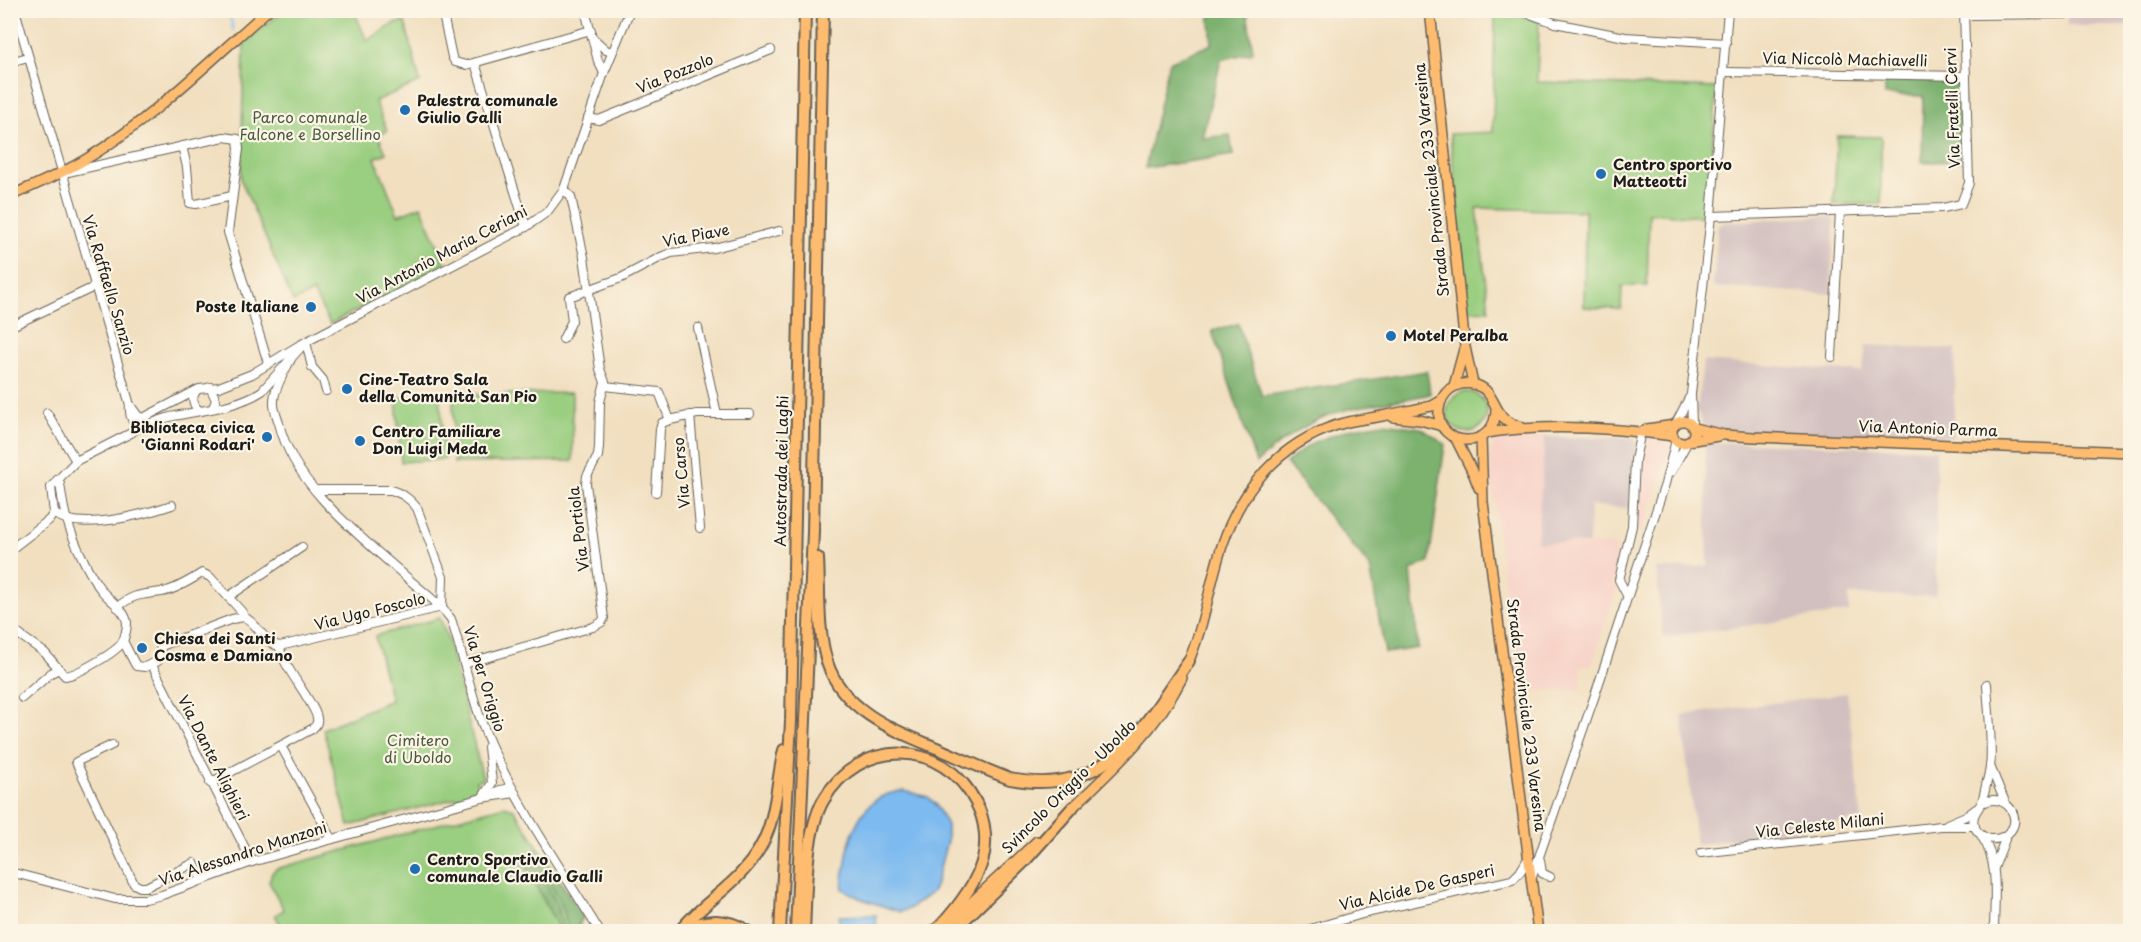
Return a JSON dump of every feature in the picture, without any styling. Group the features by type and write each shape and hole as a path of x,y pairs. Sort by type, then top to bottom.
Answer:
{"highway":[{"name":"Autostrada dei Laghi","path":"780,932 791,721 805,10"},
{"path":"796,932 813,532 823,10"},
{"path":"813,532 817,553 821,633 827,664 845,694 867,714 894,730 1010,778 1028,782 1059,780 1085,773 1108,761 1124,748 1149,720 1189,661"},
{"path":"681,932 688,921 742,873 755,857 764,840 776,805 782,760 791,721"},
{"path":"804,932 811,843 823,802 838,782 864,761 909,753 933,760 954,772 978,805 985,830 981,865 958,906 934,932"},
{"path":"952,932 1024,862 1073,807"},
{"path":"681,932 702,921 736,923 750,932"}],"main road":[{"path":"10,196 90,157 146,117 268,10"},
{"name":"Strada Provinciale 233 Varesina","path":"1430,10 1465,347 1473,384"},
{"name":"Strada Provinciale 233 Varesina","path":"1454,386 1465,347"},
{"path":"1521,427 1503,418 1487,390 1473,384 1463,383 1454,386 1446,392 1438,410 1442,426 1448,434 1466,441 1521,427 1641,431 1675,438 1682,442 1693,437 1693,427 1683,421 1641,431"},
{"name":"Svincolo Origgio - Uboldo","path":"940,932 1073,807 1150,728 1175,692 1189,661 1222,545 1235,515 1252,486 1273,462 1302,440 1340,424 1432,406 1441,401"},
{"path":"1484,435 1493,424 1496,408"},
{"name":"Svincolo Origgio - Uboldo","path":"1382,416 1420,420 1442,426"},
{"path":"1675,438 1676,424"},
{"name":"Via Antonio Parma","path":"1693,427 1724,435"},
{"name":"Strada Provinciale 233 Varesina","path":"1484,435 1483,502 1538,932"},
{"name":"Via Antonio Parma","path":"1688,441 1724,435 2130,452"},
{"name":"Strada Provinciale 233 Varesina","path":"1456,439 1474,475 1483,502"}],"street":[{"name":"Via Raffaello Sanzio","path":"15,10 130,405 132,420 139,428"},
{"path":"442,10 452,57 460,64 475,63 592,34"},
{"path":"585,10 598,61 604,73"},
{"name":"Via Antonio Maria Ceriani","path":"210,387 219,387 252,374 304,343 526,227 547,212 564,189 604,73 630,10"},
{"path":"1519,10 1555,23 1625,37 1726,43"},
{"path":"1693,427 1691,394 1711,216 1728,10"},
{"path":"1964,13 2075,14"},
{"name":"Via Fratelli Cervi","path":"1840,212 1943,208 1961,204 1969,183 1964,13"},
{"path":"592,34 606,50 612,52"},
{"name":"Via Pozzolo","path":"588,118 599,120 771,50"},
{"path":"10,62 28,57"},
{"path":"475,63 526,227"},
{"name":"Via Niccolò Machiavelli","path":"1723,72 1966,76"},
{"path":"61,173 224,137 234,137 239,142 229,236 268,363"},
{"path":"182,146 187,167 190,203 196,204 232,196"},
{"path":"90,157 95,166"},
{"name":"Via Portiola","path":"464,664 602,622 603,610 586,484 587,476 598,456 600,402 605,386 600,369 589,291 571,198 564,189"},
{"path":"1711,216 1840,212 1832,357"},
{"name":"Via Piave","path":"563,339 572,321 570,297 621,278 661,256 714,248 779,231"},
{"path":"10,327 94,287"},
{"path":"698,328 717,414"},
{"path":"172,505 148,513 110,519 66,520 54,513 50,490 76,461 139,428 164,418 213,408 254,396 262,391 304,343"},
{"path":"304,343 312,367 323,380 326,391"},
{"path":"254,396 274,399 291,359"},
{"path":"252,374 259,375 269,383"},
{"name":"Via per Origgio","path":"269,383 288,449 298,468 315,490 442,607 451,620 486,735 514,791 600,932"},
{"name":"Via Carso","path":"605,386 659,392 670,420"},
{"path":"130,405 140,418 149,416 196,391 210,387 216,400 213,408"},
{"path":"196,391 193,394 194,402 200,411"},
{"path":"1676,424 1691,394"},
{"path":"47,413 76,461"},
{"name":"Via Carso","path":"656,492 662,423 690,415 750,414"},
{"name":"Via Carso","path":"690,415 700,528"},
{"path":"139,428 149,416"},
{"path":"1627,595 1619,580 1632,526 1635,460 1641,431"},
{"path":"1531,878 1665,484 1675,438"},
{"path":"1665,484 1688,441"},
{"path":"10,628 45,653 64,676 77,672 119,647 123,641 127,621 89,572 66,520 60,484 57,480"},
{"path":"315,490 391,490 402,493 409,499 417,508 443,576 442,607"},
{"path":"10,550 50,520 54,513"},
{"path":"228,597 302,547"},
{"path":"117,607 134,596 150,591 164,592 202,573 210,577 244,617 270,642 280,646 281,655 307,697 318,722 312,729 210,783"},
{"name":"Via Ugo Foscolo","path":"280,646 442,607"},
{"path":"123,641 136,666 140,668 152,665 160,659 164,645 232,619 244,617"},
{"name":"Via Dante Alighieri","path":"152,665 252,862"},
{"path":"22,698 59,669"},
{"path":"1987,684 1990,766 1974,815 1975,826 1987,844 1994,869 1995,932"},
{"path":"482,798 492,783 493,775 486,735"},
{"path":"112,745 76,762 134,884 146,887 194,863 202,880"},
{"path":"281,746 332,839"},
{"path":"1990,766 2005,802 2013,814 2014,821 1994,869"},
{"name":"Via Alessandro Manzoni","path":"10,872 98,896 129,900 162,895 252,862 482,798 500,789 514,791"},
{"path":"1941,826 1968,815 1979,805 1992,799 2005,802"},
{"path":"1941,826 1975,826"},
{"name":"Via Celeste Milani","path":"1701,853 1941,826"},
{"path":"1980,834 1989,839 1996,839 2007,834"},
{"path":"1540,853 1542,873 1550,877"},
{"name":"Via Alcide De Gasperi","path":"1300,932 1366,913 1512,880 1529,857"}],"shaded area":[{"path":"2067,11 2130,11 2130,26 2067,26"},
{"path":"1830,216 1834,220 1831,294 1713,287 1718,224"},
{"path":"1866,345 1956,349 1953,437 1711,430 1703,425 1697,410 1703,361 1862,372"},
{"path":"1503,436 1545,437 1537,542 1617,545 1613,585 1617,588 1592,665 1581,666 1582,690 1517,691 1489,460 1493,443"},
{"path":"1545,437 1634,438 1636,444 1630,508 1590,506 1589,544 1537,542"},
{"path":"1651,438 1665,441 1671,447 1642,532 1634,530 1638,500 1638,462 1642,447"},
{"path":"1705,442 1936,449 1936,596 1849,595 1849,612 1663,637 1656,569 1708,566"},
{"path":"1847,693 1862,819 1696,845 1682,715"}],"green space":[{"name":"Parco comunale Falcone e Borsellino","path":"283,11 354,11 367,41 395,23 405,22 420,82 375,101 387,131 378,135 386,153 375,158 398,215 421,206 446,265 330,324 313,292 293,302 241,180 244,43"},
{"path":"1209,11 1247,11 1253,52 1221,60 1202,138 1230,135 1233,155 1145,168 1169,62 1212,44"},
{"name":"Centro sportivo Matteotti","path":"1495,11 1522,15 1539,21 1537,82 1717,88 1706,217 1649,213 1647,286 1622,286 1621,309 1584,307 1585,211 1477,208 1489,310 1468,311 1450,134 1493,132"},
{"path":"1885,79 1955,80 1963,90 1965,161 1922,162 1923,96 1885,95"},
{"path":"1837,136 1881,137 1881,204 1834,204"},
{"path":"1238,324 1262,396 1427,371 1430,394 1344,410 1317,420 1277,445 1256,463 1212,331"},
{"path":"1467,392 1475,393 1481,398 1486,404 1486,420 1481,426 1475,431 1467,432 1459,431 1453,426 1448,420 1447,412 1448,404 1453,398 1459,393"},
{"path":"572,393 573,461 454,463 453,395"},
{"path":"440,395 445,459 401,462 396,398"},
{"path":"1383,423 1421,428 1445,444 1429,562 1411,570 1418,648 1385,653 1370,567 1286,463 1312,443 1349,429"},
{"name":"Cimitero di Uboldo","path":"440,618 448,640 483,779 476,781 479,792 349,826 323,729 391,700 375,636"},
{"name":"Centro Sportivo comunale Claudio Galli","path":"504,806 514,809 583,917 579,925 584,931 284,931 275,915 284,910 269,882 276,869"},
{"path":"539,848 583,917 579,925 584,931 569,931 561,902 540,867 535,864 523,866 519,857"},
{"path":"533,867 537,869 557,903 564,931 560,931 527,869"}],"water":[{"path":"904,791 928,797 936,805 947,825 947,841 935,887 931,893 911,908 900,912 859,898 843,889 842,883 848,848 862,814 879,798"},
{"path":"876,915 877,931 839,931 839,916"}],"waterway":[{"path":"229,10 233,30"}],"place":[{"name":"Palestra comunale Giulio Galli","path":"405,110"},
{"name":"Centro sportivo Matteotti","path":"1601,174"},
{"name":"Poste Italiane","path":"311,307"},
{"name":"Motel Peralba","path":"1391,336"},
{"name":"Cine-Teatro Sala della Comunità San Pio","path":"347,389"},
{"name":"Biblioteca civica 'Gianni Rodari'","path":"267,437"},
{"name":"Centro Familiare Don Luigi Meda","path":"360,441"},
{"name":"Chiesa dei Santi Cosma e Damiano","path":"142,648"},
{"name":"Centro Sportivo comunale Claudio Galli","path":"415,869"}]}
